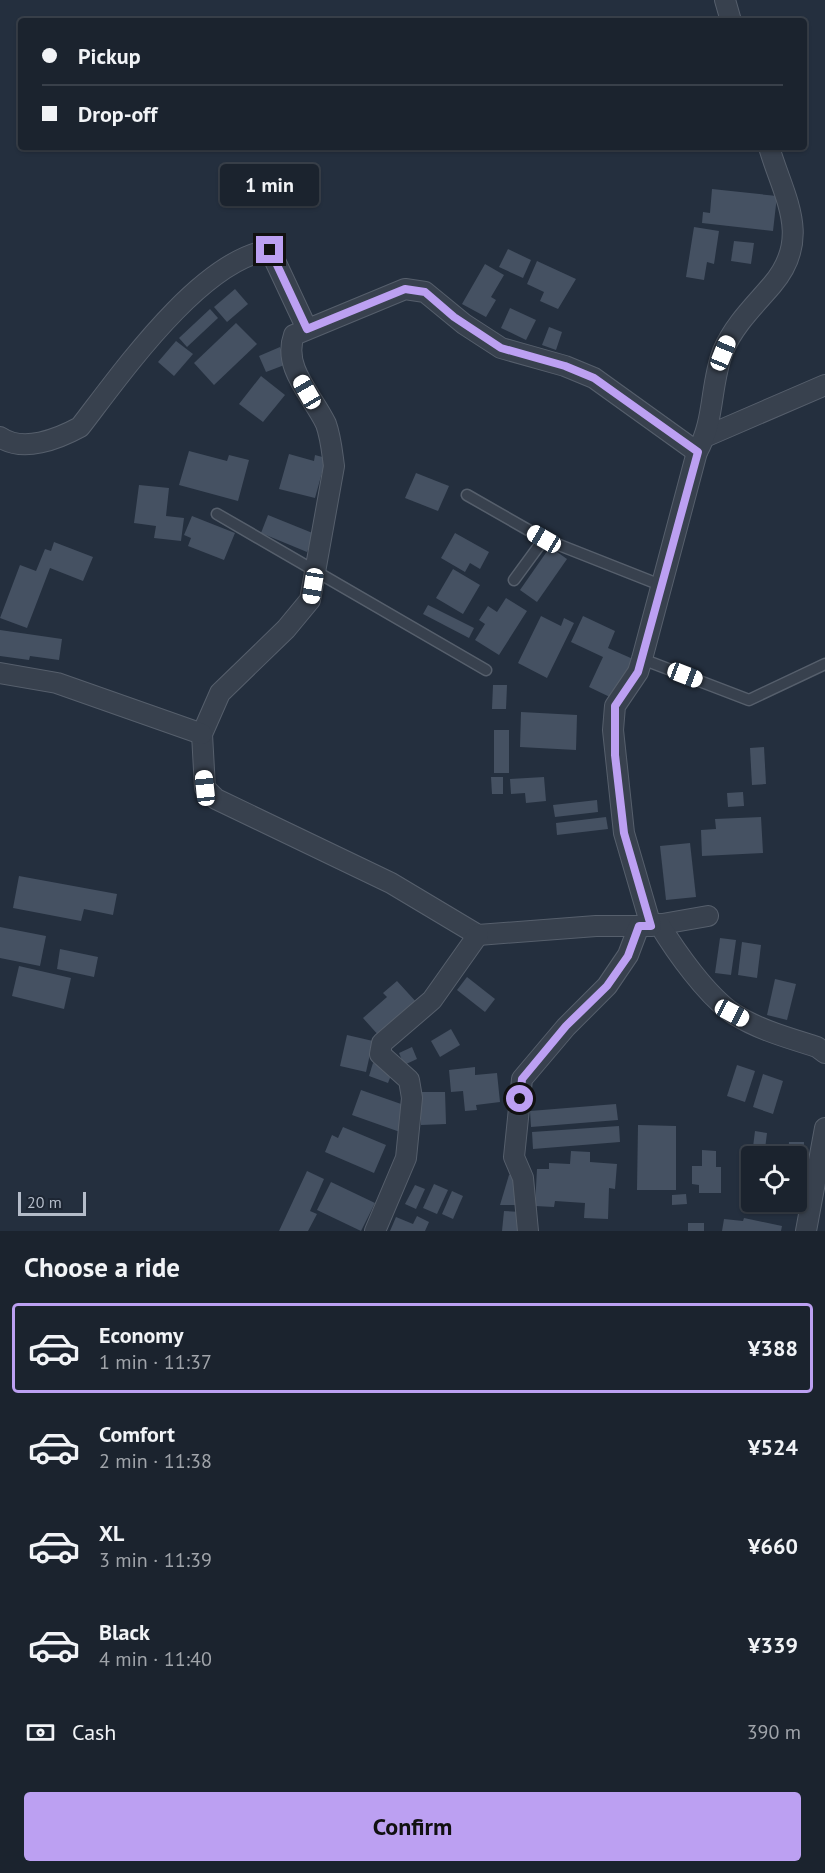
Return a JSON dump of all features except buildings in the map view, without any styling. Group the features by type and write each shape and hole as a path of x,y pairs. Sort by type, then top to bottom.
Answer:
{"street":[{"path":"725,0 730,18"},
{"path":"770,150 778,177 791,204 794,229 787,259 774,283 750,309 729,338 717,368 702,444 663,586 638,672 615,706 613,730 624,833 650,925 732,1013 756,1026 817,1047 825,1053"},
{"path":"0,437 7,442 22,445 64,435 80,427 162,322 232,264 260,251 270,250 307,329"},
{"path":"702,444 594,378 565,366 501,348 457,320 425,292 405,289 294,335 290,345 297,376 325,424 332,446 334,466 310,600 286,629 220,693 202,734 205,788 216,799 391,882 478,935 596,926 650,925 708,916"},
{"path":"702,444 825,385"},
{"path":"0,673 57,683 202,734"},
{"path":"528,1231 523,1178 514,1157 522,1079 566,1026 607,986 650,925"},
{"path":"375,1231 406,1158 411,1128 412,1098 409,1080 380,1054 382,1043 432,1000 478,935"},
{"path":"806,1231 824,1141"}],"lane":[{"path":"467,495 544,539 663,586"},
{"path":"217,514 486,670"},
{"path":"514,580 544,539"},
{"path":"642,659 749,700 825,664"}],"route":[{"path":"270,250 307,329 405,289 425,292 444,310 501,348 565,366 594,378 698,452 638,672 615,706 613,730 618,796 624,833 651,926 639,926 628,956 607,986 566,1026 522,1079 520,1099"}]}
